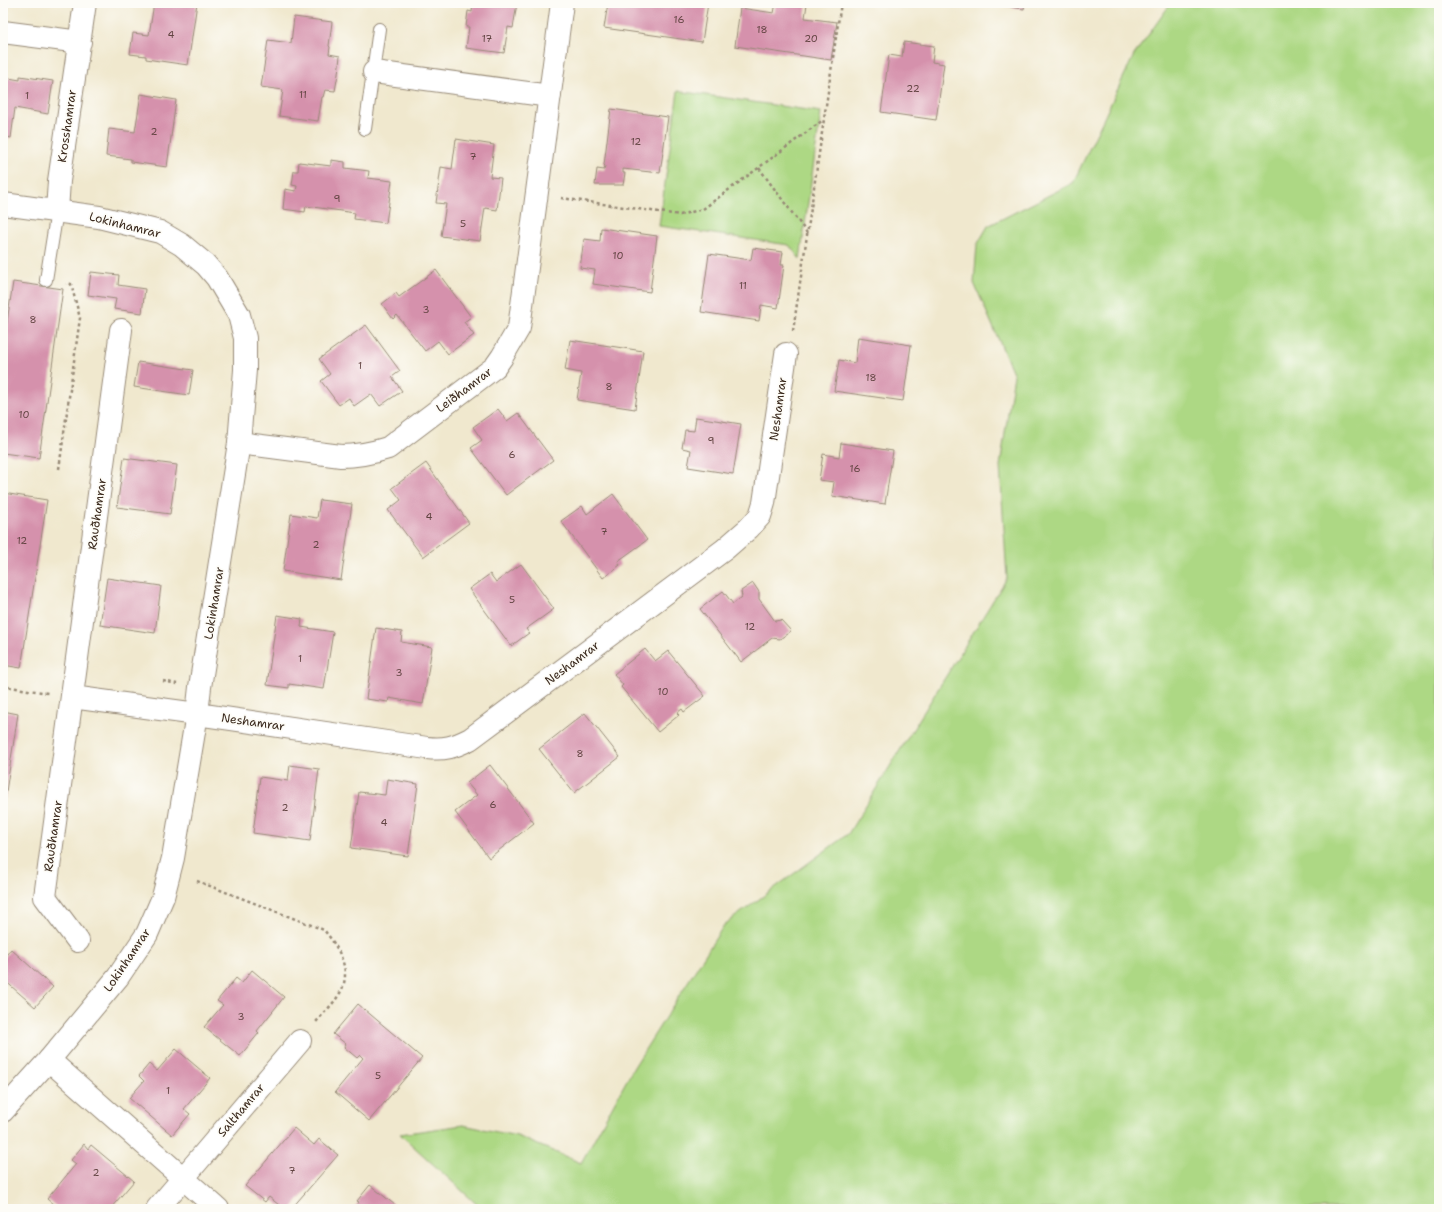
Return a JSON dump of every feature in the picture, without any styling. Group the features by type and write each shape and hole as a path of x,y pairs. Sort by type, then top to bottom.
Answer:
{"street":[{"name":"Krosshamrar","path":"56,211 85,3"},
{"name":"Leiðhamrar","path":"239,443 340,456 354,456 388,448 495,367 519,328 562,3"},
{"path":"3,32 80,42"},
{"path":"374,72 550,96"},
{"name":"Lokinhamrar","path":"3,204 99,217 160,232 194,254 218,278 239,315 245,338 245,370 239,443 173,858 163,897 147,934 118,977 49,1060 3,1111"},
{"name":"Rauðhamrar","path":"78,941 45,897 121,330"},
{"name":"Neshamrar","path":"197,714 427,748 442,749 455,746 470,739 725,549 760,516 764,503 786,354"},
{"path":"72,697 197,714"},
{"name":"Salthamrar","path":"157,1209 300,1041"},
{"path":"49,1060 182,1179 218,1209"}],"lane":[{"path":"365,129 379,29"},
{"path":"46,280 56,211"}],"path":[{"path":"786,354 793,335 841,3"},
{"path":"536,195 680,215 703,209 823,120"},
{"path":"759,168 807,234"},
{"path":"46,280 71,284 80,318 59,469"},
{"path":"163,681 177,684"},
{"path":"3,686 72,697"},
{"path":"197,881 324,930 336,945 342,956 344,972 341,991 300,1041"}],"green space":[{"path":"1171,3 1439,3 1439,1209 482,1209 400,1134 463,1125 517,1136 581,1163 634,1067 724,925 848,834 1007,578 1000,466 1014,375 974,283 977,245 988,226 1073,183 1134,55"},
{"path":"678,91 821,112 800,259 789,245 659,226"}],"building":[{"path":"154,3 197,3 188,65 146,59 146,56 130,54 133,33 149,35"},
{"path":"473,3 517,3 513,28 508,27 504,53 466,48 469,27 466,27 468,11 472,12"},
{"path":"608,3 708,3 702,42 604,28"},
{"path":"776,3 807,4 805,18 837,22 831,60 735,46 740,8 774,13"},
{"path":"994,3 1025,3 1024,9"},
{"path":"294,17 332,22 329,54 340,56 335,91 325,90 322,97 318,121 279,116 283,90 261,87 268,40 291,43"},
{"path":"904,42 934,46 932,62 944,64 936,120 881,112 889,55 902,57"},
{"path":"20,76 53,81 48,114 15,108 11,138 3,136 3,77 20,80"},
{"path":"141,94 176,100 167,167 131,162 131,159 106,156 109,129 135,132"},
{"path":"611,109 668,117 660,173 623,169 623,173 625,173 623,185 595,185 597,169 604,170 605,166"},
{"path":"456,139 494,145 490,177 501,178 497,210 485,208 480,241 441,236 446,204 436,203 441,167 452,169"},
{"path":"331,160 345,162 345,168 369,171 368,178 392,181 386,223 354,219 355,213 306,206 305,212 283,209 285,189 296,191 297,186 292,185 294,171 298,171 299,162 331,166"},
{"path":"601,228 657,236 650,292 593,284 595,270 580,268 584,239 600,241"},
{"path":"753,248 783,252 781,265 784,265 778,308 761,305 759,321 701,312 709,254 751,260"},
{"path":"436,270 471,317 464,322 474,335 448,354 438,341 425,351 397,315 393,319 382,304 396,293 399,297"},
{"path":"91,272 119,275 118,285 145,289 142,313 114,309 116,299 88,295"},
{"path":"13,282 63,289 39,458 3,453 3,349"},
{"path":"366,325 400,371 392,377 402,391 380,406 371,394 354,406 349,398 339,405 321,381 330,374 319,359"},
{"path":"858,337 911,345 903,401 834,391 839,360 855,363"},
{"path":"570,340 643,351 635,409 577,400 581,373 565,370"},
{"path":"138,362 193,370 189,395 134,387"},
{"path":"498,409 507,421 518,413 553,460 506,495 471,448 482,440 473,427"},
{"path":"696,417 741,424 733,474 688,467 691,450 682,448 685,430 694,431"},
{"path":"841,443 893,451 885,504 832,496 834,482 819,480 823,454 839,457"},
{"path":"124,458 177,465 170,514 117,507"},
{"path":"426,463 469,523 423,557 388,510 401,500 392,488"},
{"path":"3,493 47,500 21,668 3,665"},
{"path":"613,494 647,540 618,561 620,565 603,578 561,521 582,506 587,514"},
{"path":"320,500 352,504 341,580 283,571 291,514 317,518"},
{"path":"521,564 554,609 526,629 529,633 511,646 469,589 490,574 496,582"},
{"path":"107,578 161,586 155,633 100,625"},
{"path":"753,583 759,592 759,599 775,621 781,620 791,631 780,639 772,638 741,662 700,609 723,591 733,604 742,597 741,591"},
{"path":"277,615 302,619 301,627 333,632 324,689 289,684 289,688 267,685"},
{"path":"376,628 402,632 401,642 432,647 423,704 389,698 388,702 366,699"},
{"path":"645,649 655,661 668,651 705,696 684,712 682,709 677,713 679,715 658,732 621,687 623,685 614,674"},
{"path":"3,711 18,714 5,798 3,798"},
{"path":"585,713 620,757 574,793 539,749"},
{"path":"290,765 319,769 310,841 253,833 260,777 288,781"},
{"path":"490,765 534,823 489,858 455,812 477,795 467,783"},
{"path":"387,779 418,784 408,856 351,848 359,792 385,795"},
{"path":"11,949 53,987 35,1007 3,979 3,959"},
{"path":"252,970 284,997 257,1031 259,1033 240,1056 204,1027 223,1005 217,1001 236,978 242,983"},
{"path":"358,1004 422,1058 369,1121 335,1092 363,1058 360,1055 357,1058 344,1047 346,1044 333,1034"},
{"path":"176,1049 210,1078 184,1109 190,1114 172,1135 129,1098 144,1081 139,1076 149,1064 157,1071"},
{"path":"294,1128 314,1145 319,1139 338,1155 291,1209 284,1209 269,1197 265,1202 245,1186"},
{"path":"84,1144 88,1149 91,1145 134,1181 110,1209 59,1209 47,1199 76,1164 71,1160"},
{"path":"370,1185 400,1209 353,1209 359,1202 357,1201"}]}
